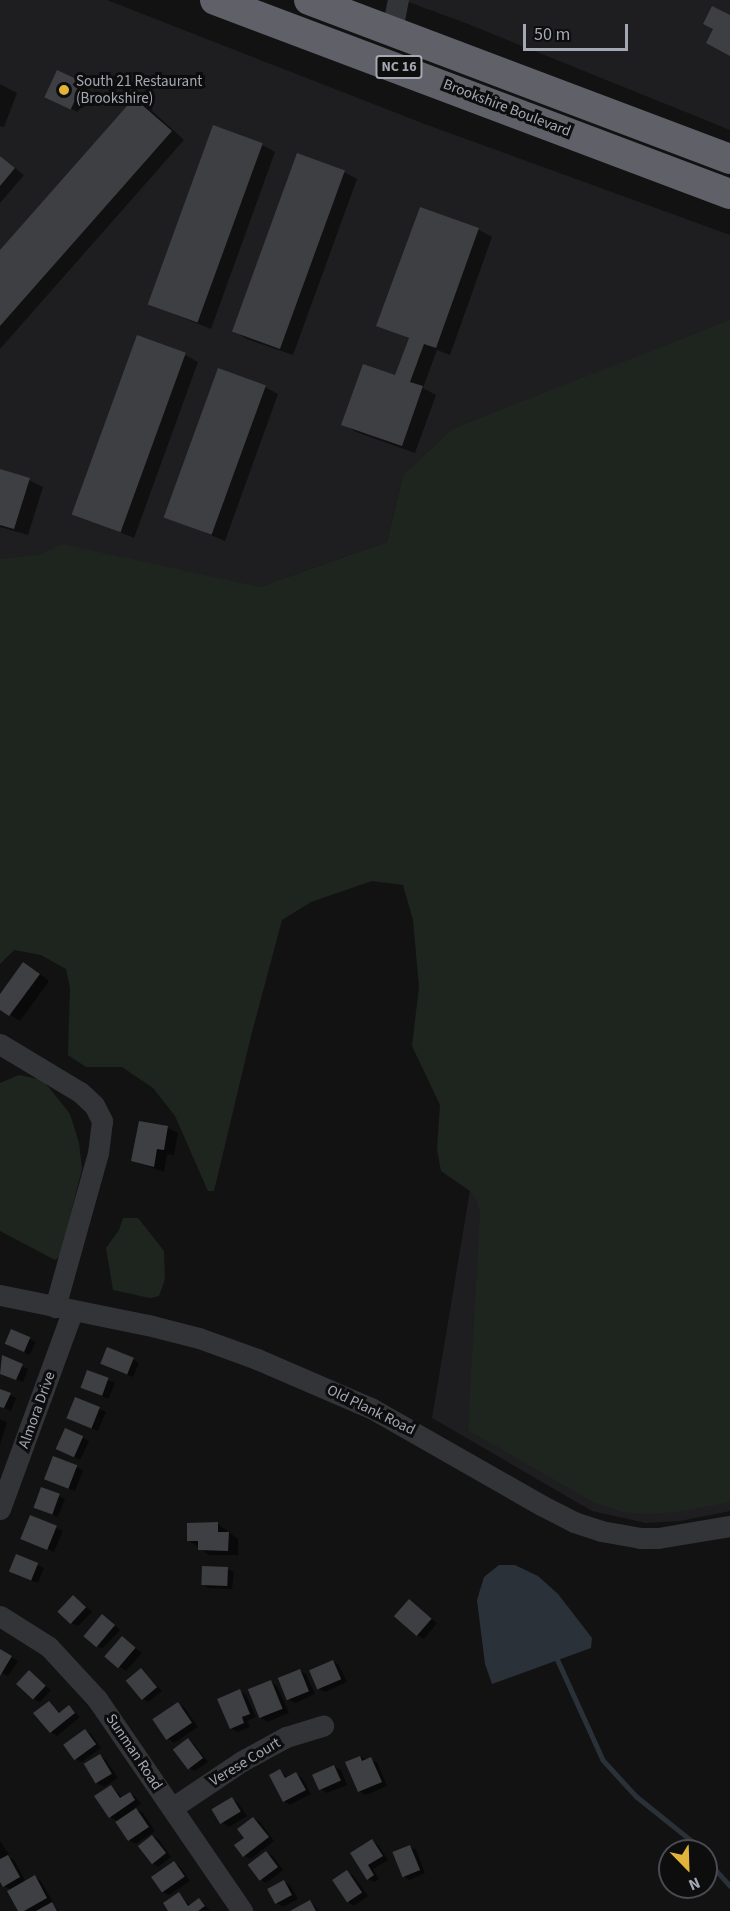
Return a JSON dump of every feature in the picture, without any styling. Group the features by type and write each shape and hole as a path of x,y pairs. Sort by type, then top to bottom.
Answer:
{"highway":[{"name":"Brookshire Boulevard","path":"215,0 730,194"},
{"name":"Brookshire Boulevard","path":"309,0 730,159"}],"street":[{"path":"392,30 398,0"},
{"path":"675,173 686,143"},
{"name":"Almora Drive","path":"0,1044 80,1092 94,1105 102,1121 98,1153 64,1309 0,1509"},
{"name":"Old Plank Road","path":"0,1295 199,1338 303,1378 418,1433 566,1518 601,1531 639,1538 658,1538 730,1526"},
{"name":"Sunman Road","path":"0,1616 49,1647 103,1707 242,1911"},
{"name":"Verese Court","path":"172,1808 260,1751 286,1737 323,1726"}],"shaded area":[{"path":"0,0 107,0 422,123 730,235 730,1511 680,1521 646,1523 592,1511 432,1418 607,369 452,429 403,475 387,542 259,587 0,610"},
{"path":"403,0 730,0 730,130 468,24"},
{"path":"730,320 730,1502 677,1512 644,1514 623,1512 593,1502 468,1430 480,1213 476,1198 470,1191 441,1171 437,1149 440,1105 412,1046 419,987 413,920 403,885 372,881 311,902 282,920 251,1036 214,1191 208,1191 175,1116 153,1088 122,1067 86,1067 68,1055 70,988 66,969 41,955 14,950 0,964 0,559 38,555 62,544 259,587 387,542 403,475 452,429"},
{"path":"19,1075 43,1080 70,1114 79,1143 82,1169 60,1256 55,1260 0,1231 0,1083"},
{"path":"123,1218 138,1218 164,1251 165,1279 159,1296 150,1298 113,1290 106,1248 119,1230"},
{"path":"499,1565 515,1565 538,1576 558,1594 592,1638 591,1648 492,1684 485,1664 477,1600 484,1577"}],"building":[{"path":"712,6 730,15 730,56 706,43 713,29 703,24"},
{"name":"South 21 Restaurant (Brookshire)","path":"57,70 83,82 71,109 44,97"},
{"path":"134,98 172,131 0,326 0,250"},
{"path":"213,125 263,143 197,323 148,304"},
{"path":"297,153 345,170 280,349 232,332"},
{"path":"0,156 15,168 0,186"},
{"path":"420,207 479,228 436,348 424,344 410,382 423,386 402,446 341,425 363,364 395,375 409,338 376,326"},
{"path":"137,335 186,353 121,532 72,514"},
{"path":"218,368 266,385 212,535 164,517"},
{"path":"0,469 30,478 14,529 0,525"},
{"path":"23,962 40,974 9,1016 0,1010 0,994"},
{"path":"139,1121 168,1126 164,1150 157,1149 154,1167 131,1161"},
{"path":"11,1329 30,1337 24,1352 5,1344"},
{"path":"107,1347 134,1358 127,1375 100,1364"},
{"path":"2,1355 23,1364 16,1380 0,1374"},
{"path":"87,1370 109,1378 102,1396 81,1388"},
{"path":"0,1389 11,1393 4,1408 0,1407"},
{"path":"75,1397 100,1407 91,1428 66,1418"},
{"path":"65,1428 83,1436 74,1457 56,1449"},
{"path":"53,1456 77,1465 68,1489 44,1479"},
{"path":"41,1487 60,1494 52,1515 33,1508"},
{"path":"30,1515 57,1526 47,1550 20,1539"},
{"path":"218,1522 218,1532 229,1532 228,1551 198,1550 198,1541 187,1541 187,1523"},
{"path":"16,1554 38,1563 31,1581 9,1572"},
{"path":"202,1566 228,1567 227,1586 201,1585"},
{"path":"73,1595 86,1607 70,1624 57,1612"},
{"path":"409,1599 432,1619 417,1636 394,1616"},
{"path":"102,1614 115,1625 96,1647 83,1636"},
{"path":"122,1636 136,1648 118,1668 104,1656"},
{"path":"0,1649 12,1656 0,1676"},
{"path":"333,1660 341,1679 317,1689 309,1670"},
{"path":"141,1668 157,1687 142,1700 126,1681"},
{"path":"300,1669 309,1691 287,1700 278,1678"},
{"path":"29,1670 46,1686 33,1700 16,1684"},
{"path":"271,1680 283,1709 259,1718 248,1689"},
{"path":"240,1689 250,1714 242,1717 244,1723 230,1729 217,1699"},
{"path":"49,1701 59,1713 69,1705 75,1713 50,1733 33,1713"},
{"path":"178,1702 192,1723 166,1740 152,1719"},
{"path":"85,1729 96,1744 74,1760 63,1745"},
{"path":"188,1738 203,1758 188,1769 173,1749"},
{"path":"100,1754 112,1774 96,1784 84,1764"},
{"path":"360,1756 362,1761 371,1757 382,1782 358,1792 345,1762"},
{"path":"334,1765 341,1781 319,1790 312,1775"},
{"path":"280,1769 285,1778 296,1772 306,1790 283,1802 269,1775"},
{"path":"111,1785 120,1798 130,1792 135,1800 109,1818 94,1796"},
{"path":"232,1797 241,1812 220,1824 211,1809"},
{"path":"136,1808 149,1827 128,1841 115,1822"},
{"path":"253,1817 269,1837 243,1857 234,1845 244,1838 237,1829"},
{"path":"152,1835 166,1853 152,1864 138,1846"},
{"path":"372,1839 383,1856 368,1865 374,1875 367,1880 350,1853"},
{"path":"410,1845 420,1870 402,1877 392,1852"},
{"path":"266,1851 278,1867 260,1881 248,1865"},
{"path":"8,1855 20,1877 3,1887 0,1882 0,1859"},
{"path":"174,1861 185,1877 162,1893 151,1877"},
{"path":"347,1870 362,1892 347,1902 332,1880"},
{"path":"35,1875 47,1898 24,1911 18,1911 7,1891"},
{"path":"284,1880 292,1895 275,1904 267,1889"},
{"path":"179,1892 188,1906 199,1898 205,1906 198,1911 168,1911 163,1903"},
{"path":"310,1900 316,1911 290,1911"},
{"path":"52,1902 57,1911 36,1911"}],"waterway":[{"path":"555,1654 603,1760 636,1796 690,1839"},
{"path":"718,1872 730,1886"}],"place":[{"name":"South 21 Restaurant (Brookshire)","path":"64,90"}]}
